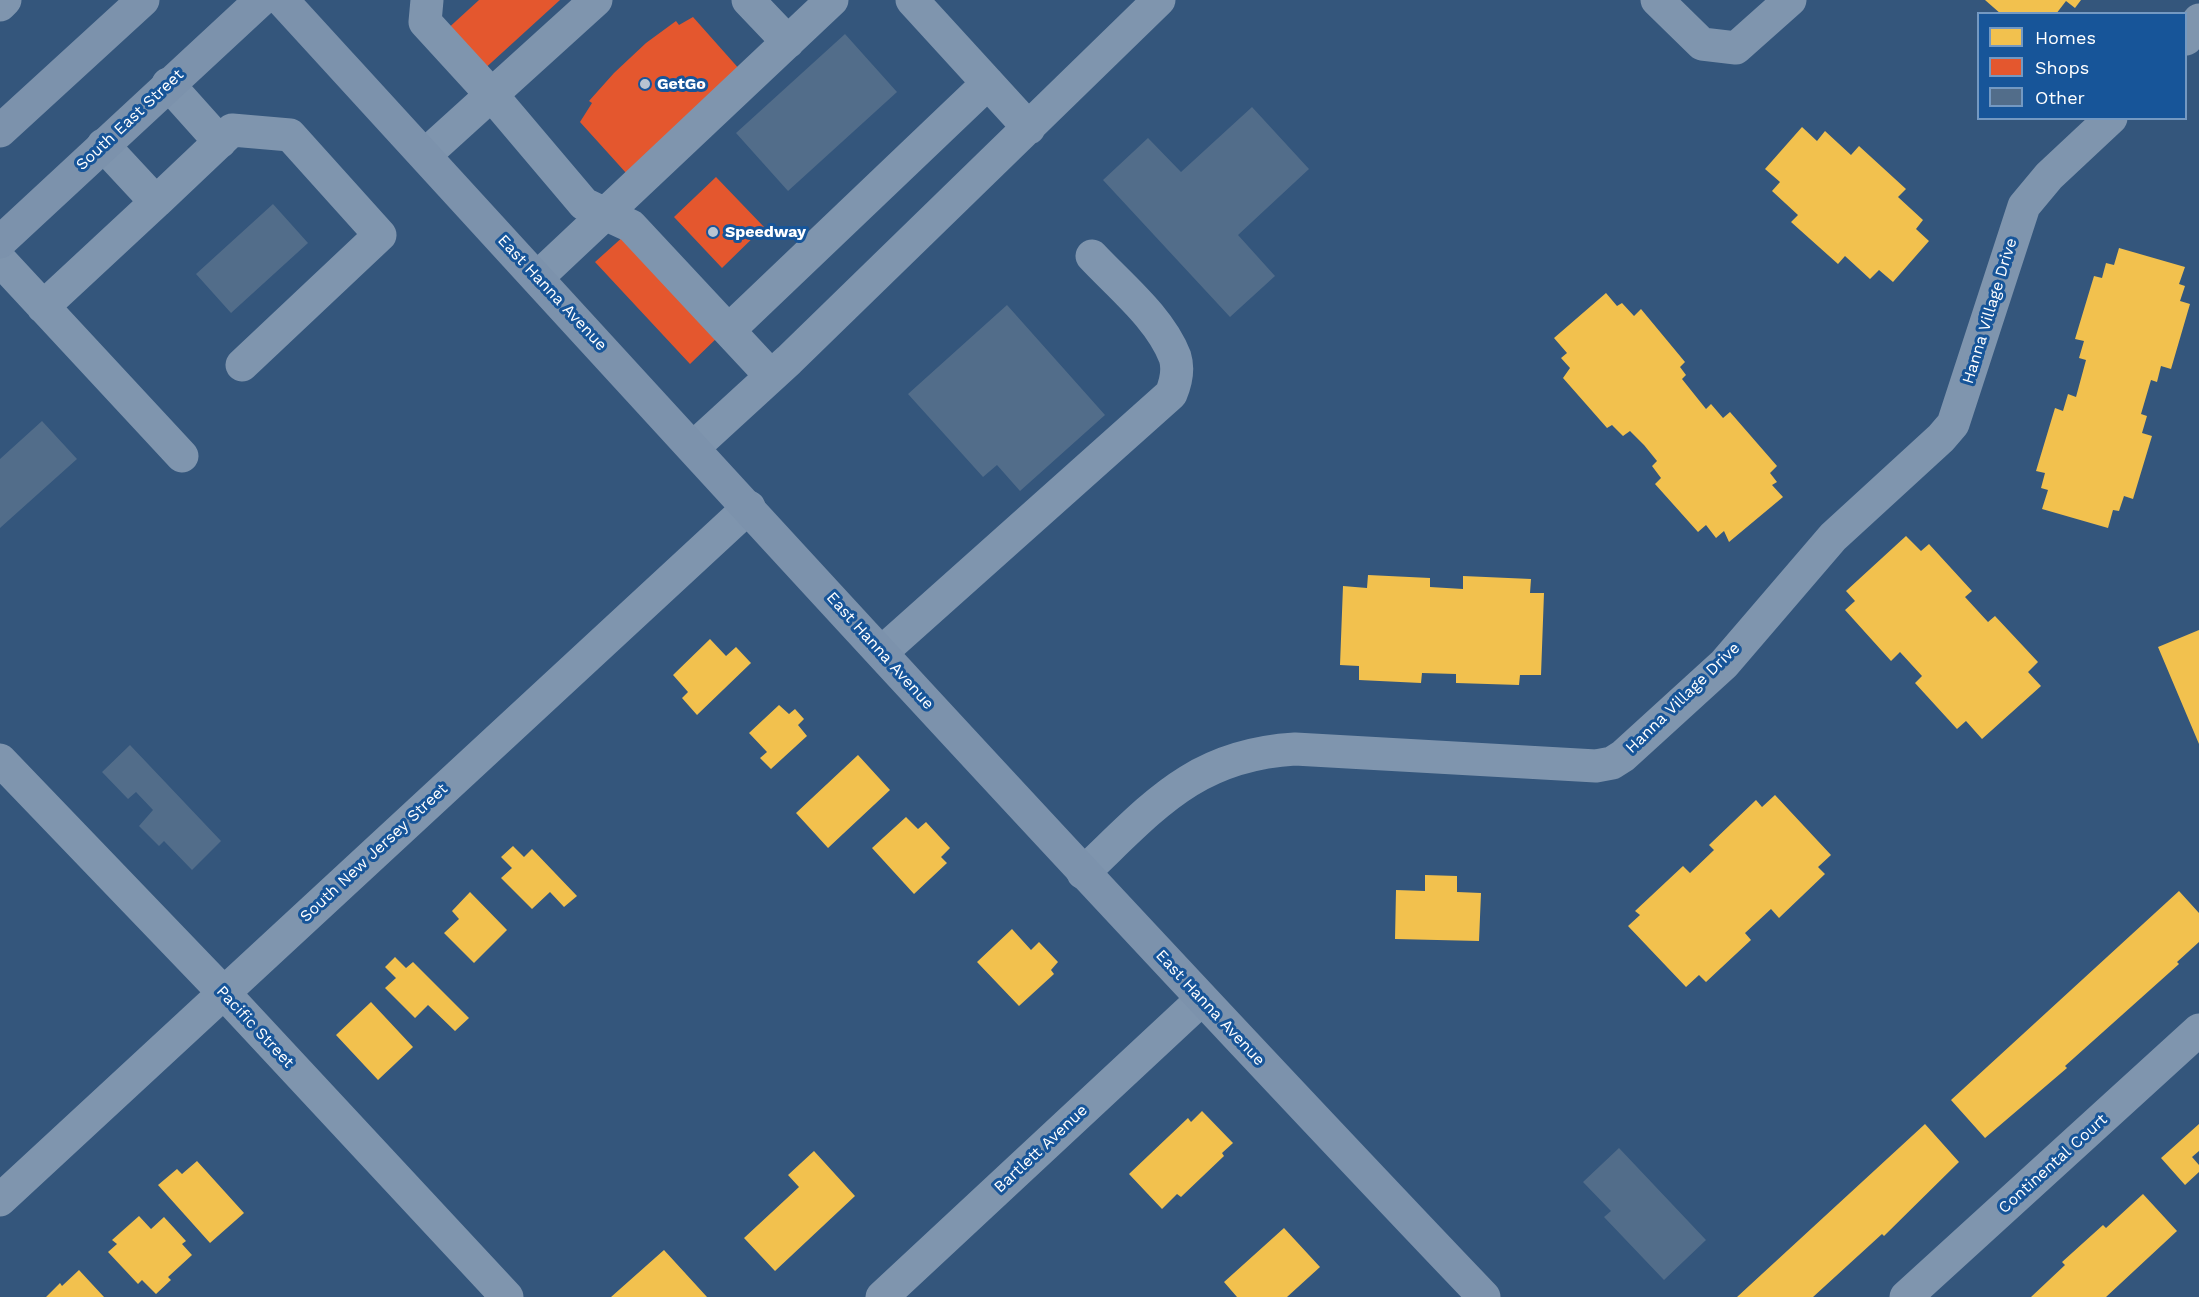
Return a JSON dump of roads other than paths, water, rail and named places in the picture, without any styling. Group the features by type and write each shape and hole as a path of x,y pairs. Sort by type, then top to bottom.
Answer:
{"main road":[{"path":"0,131 143,0"},
{"name":"South East Street","path":"0,242 261,0"},
{"name":"East Hanna Avenue","path":"282,0 1083,873 1484,1297"}],"street":[{"path":"0,5 5,0"},
{"path":"427,0 425,22 490,93 584,204 631,226 771,376"},
{"path":"425,155 490,93 596,0"},
{"path":"748,0 788,42"},
{"path":"538,277 832,0"},
{"path":"912,0 1029,128"},
{"path":"694,447 1029,128 1159,0"},
{"path":"1657,0 1702,44 1736,48 1790,0"},
{"path":"2187,38 2199,20"},
{"path":"729,330 988,83"},
{"path":"168,84 220,142"},
{"name":"Hanna Village Drive","path":"1083,873 1173,790 1202,771 1251,754 1294,749 1596,766 1612,763 1623,756 1724,664 1818,552 1941,438 1953,424 2024,207 2044,181 2109,120"},
{"path":"43,307 232,130 290,135 380,235 243,365"},
{"path":"104,145 156,202"},
{"path":"882,652 1171,394 1177,378 1175,358 1154,322 1092,256"},
{"path":"0,260 182,456"},
{"name":"South New Jersey Street","path":"0,1200 749,507"},
{"name":"Pacific Street","path":"0,760 223,992 507,1297"},
{"name":"Bartlett Avenue","path":"882,1297 1201,1000"},
{"name":"Continental Court","path":"1906,1297 2199,1030"}],"place":[{"name":"GetGo","path":"645,84"},
{"name":"Speedway","path":"713,232"}]}
